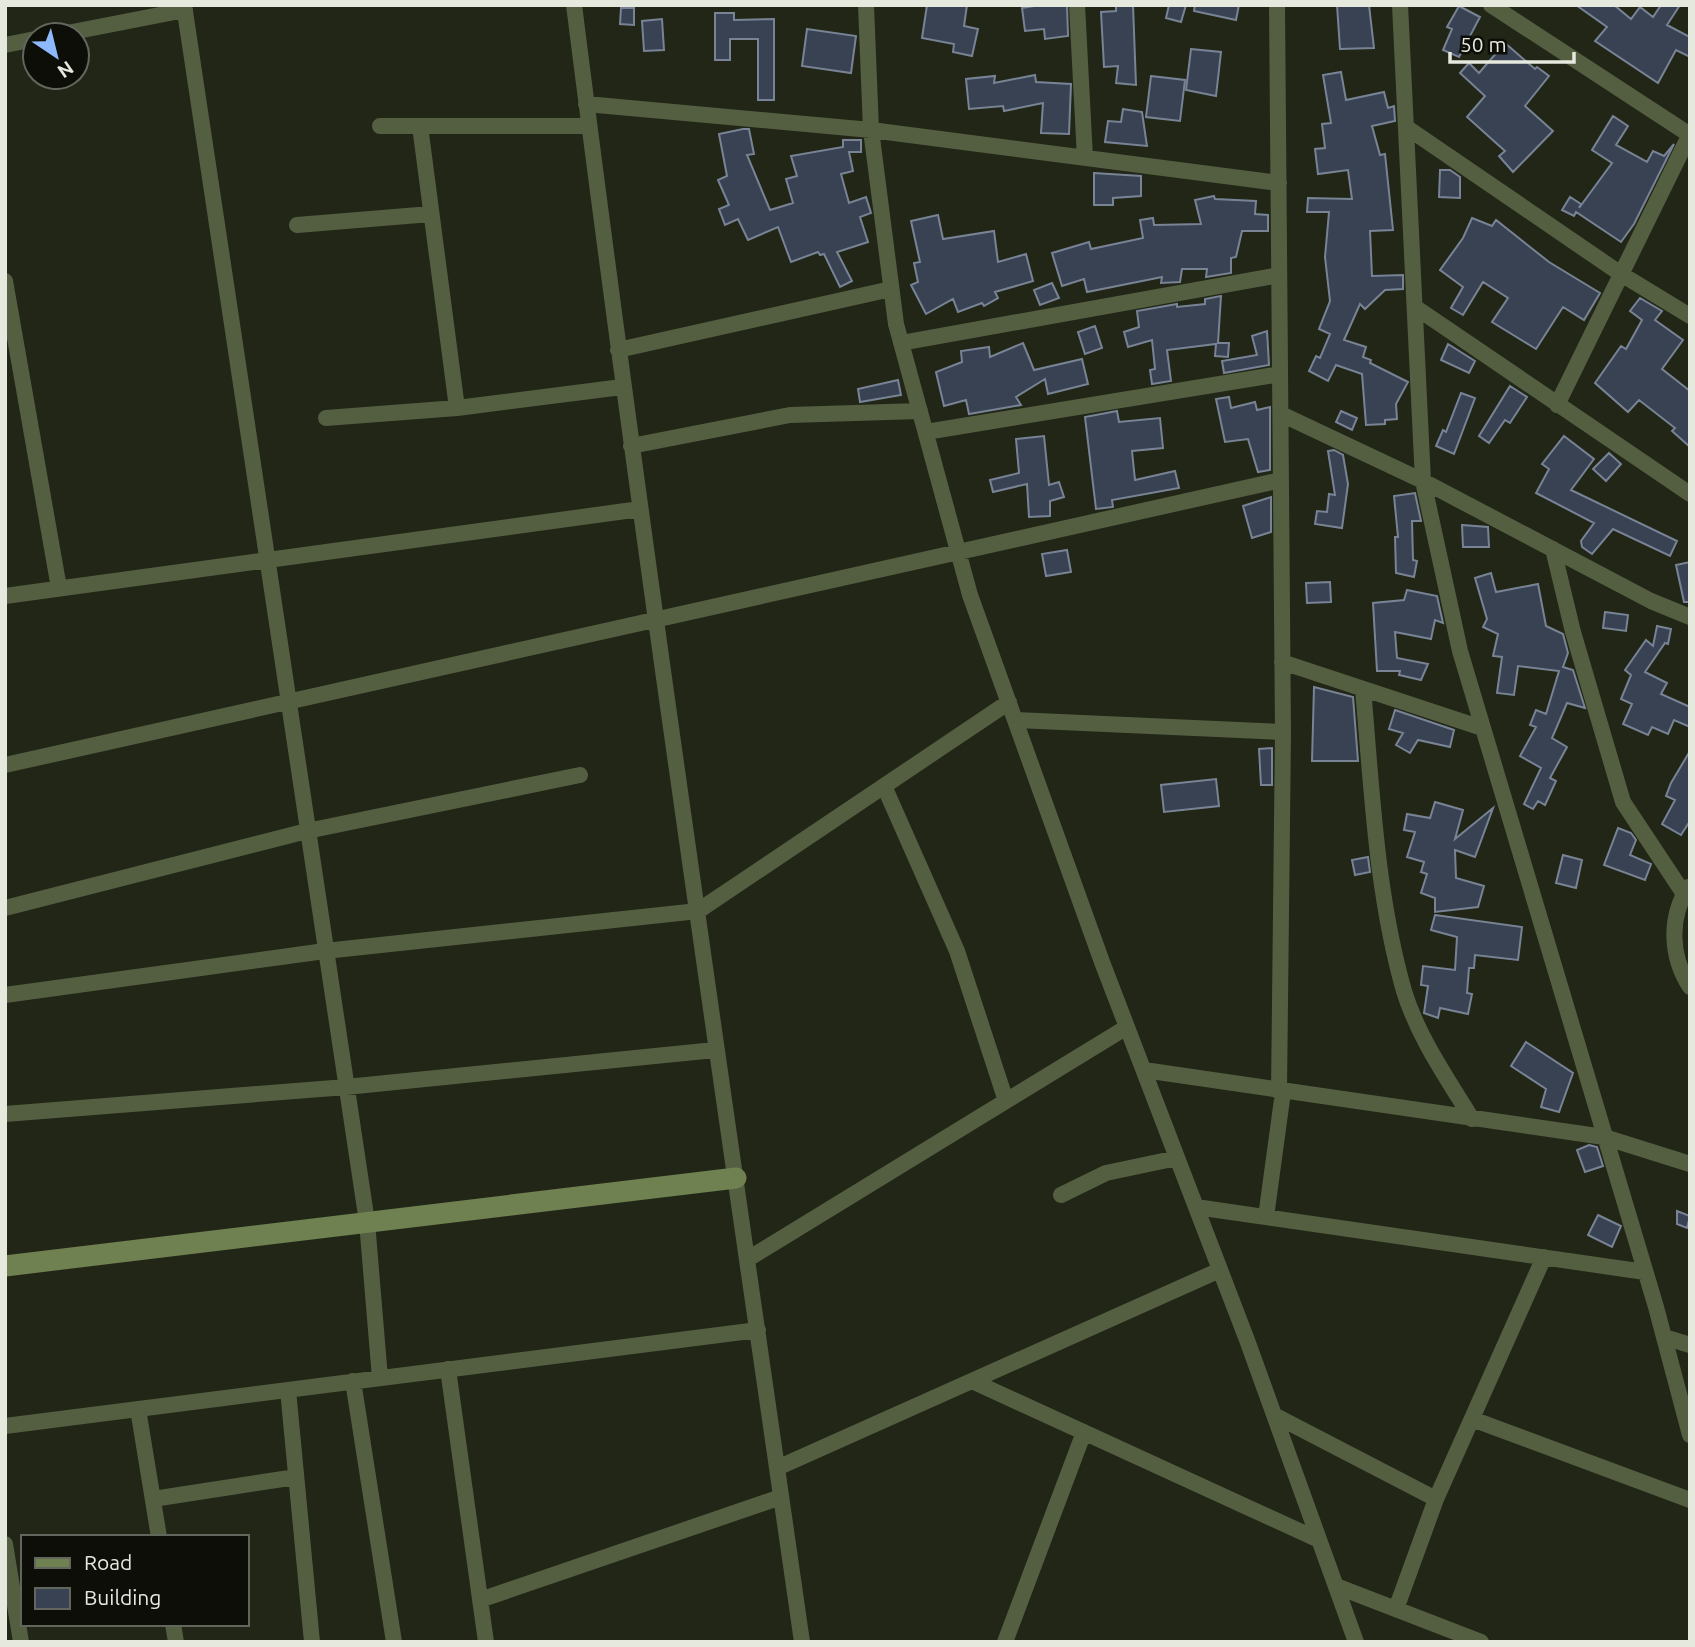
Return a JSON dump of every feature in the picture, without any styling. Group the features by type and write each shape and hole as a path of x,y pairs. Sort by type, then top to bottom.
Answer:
{"street":[{"path":"574,5 622,387 802,1642"},
{"path":"866,5 872,130 891,289 901,343 970,595 1127,1027 1274,1415 1356,1642"},
{"path":"1077,5 1085,158"},
{"path":"1266,1217 1281,1092 1283,732 1277,5"},
{"path":"1400,5 1423,481 1460,651 1645,1272 1690,1435"},
{"path":"1491,5 1690,135 1557,405"},
{"path":"91,28 184,7 367,1222 380,1377"},
{"path":"586,104 872,130 1279,183"},
{"path":"380,126 589,126"},
{"path":"420,126 457,408"},
{"path":"1406,127 1621,274 1690,316"},
{"path":"297,225 431,214"},
{"path":"901,343 1279,275"},
{"path":"5,281 59,588"},
{"path":"618,350 891,289"},
{"path":"1415,307 1690,494"},
{"path":"926,432 1280,374"},
{"path":"326,418 457,408 622,387"},
{"path":"631,446 790,415 920,411"},
{"path":"1280,414 1423,481 1690,617"},
{"path":"5,765 656,617 1281,480"},
{"path":"5,596 640,509"},
{"path":"1553,549 1573,632 1623,802 1688,892 1672,931 1682,974 1690,987"},
{"path":"1282,662 1482,728"},
{"path":"1363,689 1378,865 1405,992 1419,1029 1472,1119"},
{"path":"5,995 326,951 698,911 1009,702"},
{"path":"1015,720 1283,732"},
{"path":"5,908 307,831 579,775"},
{"path":"884,786 957,950 1006,1101"},
{"path":"748,1259 1127,1027"},
{"path":"5,1114 346,1087 715,1050"},
{"path":"1144,1070 1604,1137 1690,1164"},
{"path":"1061,1195 1106,1173 1177,1158"},
{"path":"5,1266 736,1178"},
{"path":"1196,1207 1645,1272"},
{"path":"1396,1609 1436,1499 1544,1257"},
{"path":"777,1468 1220,1270"},
{"path":"5,1426 758,1330"},
{"path":"1664,1337 1690,1345"},
{"path":"448,1369 485,1642"},
{"path":"353,1381 394,1642"},
{"path":"972,1381 1319,1540"},
{"path":"288,1390 312,1642"},
{"path":"138,1409 159,1535"},
{"path":"1274,1415 1436,1499"},
{"path":"1472,1419 1690,1500"},
{"path":"1005,1642 1084,1432"},
{"path":"153,1499 296,1477"},
{"path":"480,1600 782,1497"},
{"path":"6,1553 21,1642"},
{"path":"1336,1586 1481,1642"}],"building":[{"path":"927,5 967,5 964,26 978,29 972,56 953,52 954,44 922,38"},
{"path":"1067,5 1068,36 1045,39 1044,29 1025,31 1022,8"},
{"path":"1116,5 1133,5 1136,85 1116,83 1118,66 1104,67 1101,12 1116,11"},
{"path":"1169,5 1186,5 1181,22 1166,18"},
{"path":"1195,5 1239,5 1236,20 1194,11"},
{"path":"1337,5 1369,5 1374,48 1340,49"},
{"path":"1576,5 1614,5 1631,19 1640,7 1653,17 1661,5 1680,5 1667,25 1690,37 1690,57 1676,50 1658,83 1595,41 1607,27"},
{"path":"1459,6 1480,17 1459,57 1443,50 1452,29 1447,27"},
{"path":"621,8 634,8 634,25 620,24"},
{"path":"715,13 734,13 734,20 774,19 774,100 758,100 758,39 730,39 730,60 715,60"},
{"path":"662,19 664,50 644,51 642,21"},
{"path":"807,29 856,36 851,73 802,66"},
{"path":"1505,43 1535,69 1537,67 1549,76 1525,106 1553,131 1513,172 1499,156 1505,151 1467,117 1485,96 1460,73 1469,63 1479,73"},
{"path":"1191,49 1221,52 1216,96 1186,90"},
{"path":"1341,72 1346,100 1384,92 1388,108 1394,106 1395,121 1372,126 1380,155 1385,154 1393,230 1370,231 1372,276 1403,275 1403,289 1385,290 1365,309 1360,304 1344,340 1366,347 1363,357 1371,360 1370,363 1408,382 1396,404 1397,419 1385,420 1385,424 1366,425 1362,374 1336,365 1328,381 1309,371 1316,356 1320,358 1330,334 1319,329 1330,301 1325,257 1329,212 1307,212 1308,198 1352,199 1348,170 1318,174 1315,149 1325,148 1322,124 1331,123 1323,75"},
{"path":"1035,75 1036,82 1071,84 1069,134 1041,133 1043,103 1004,111 1003,106 969,109 966,79 995,76 994,83"},
{"path":"1151,76 1185,80 1180,121 1146,117"},
{"path":"1123,109 1142,112 1147,146 1105,142 1108,121 1121,122"},
{"path":"1613,116 1628,126 1616,145 1647,162 1653,151 1664,156 1674,144 1634,224 1621,242 1576,212 1574,216 1562,210 1570,197 1581,204 1579,208 1612,163 1592,150"},
{"path":"749,129 754,154 747,155 770,210 793,203 786,179 797,176 791,156 843,147 843,140 861,140 861,152 849,152 853,171 841,174 849,203 866,197 871,213 860,217 868,242 837,252 852,281 840,287 824,254 820,255 818,252 791,262 778,227 748,240 738,219 725,225 719,209 729,205 718,180 727,176 719,134"},
{"path":"1440,170 1450,170 1460,177 1460,198 1439,197"},
{"path":"1094,173 1141,176 1141,196 1113,198 1113,205 1094,205"},
{"path":"1214,196 1215,199 1256,201 1255,214 1268,215 1268,231 1242,231 1236,257 1231,258 1231,273 1206,277 1207,269 1182,269 1180,282 1161,283 1162,277 1087,292 1084,279 1062,286 1052,253 1089,242 1091,249 1143,238 1140,220 1153,218 1154,225 1201,224 1195,200"},
{"path":"938,215 943,239 994,231 998,262 1026,254 1033,281 995,292 998,298 984,306 982,303 958,312 953,299 926,314 911,285 918,282 914,263 920,262 911,221"},
{"path":"1472,218 1492,226 1496,220 1549,262 1600,293 1584,320 1563,307 1536,349 1492,322 1508,298 1483,282 1463,315 1451,308 1463,287 1440,270 1463,238"},
{"path":"1052,283 1059,298 1040,305 1034,290"},
{"path":"1221,296 1218,343 1229,343 1228,357 1215,356 1216,344 1167,350 1171,381 1152,384 1150,370 1155,369 1152,340 1128,347 1124,332 1139,327 1137,311 1177,304 1177,307 1205,304 1205,299"},
{"path":"1640,298 1662,311 1655,320 1683,340 1662,369 1690,391 1690,447 1672,431 1675,428 1639,400 1628,412 1595,383 1621,346 1626,349 1642,320 1630,311"},
{"path":"1095,326 1102,348 1085,354 1078,332"},
{"path":"1267,331 1269,365 1224,373 1222,361 1257,355 1252,336"},
{"path":"1023,343 1034,370 1082,359 1088,384 1048,394 1045,379 1016,397 1021,405 969,414 966,400 944,406 936,372 962,362 961,351 989,347 990,357"},
{"path":"1448,344 1475,361 1469,373 1441,360"},
{"path":"898,380 901,395 860,402 858,389"},
{"path":"1510,386 1527,397 1510,423 1505,420 1489,443 1479,436"},
{"path":"1461,393 1475,398 1454,454 1436,446 1443,430 1446,432"},
{"path":"1229,397 1231,408 1255,402 1257,410 1270,407 1270,470 1258,472 1248,439 1225,442 1216,399"},
{"path":"1117,411 1119,422 1160,418 1163,448 1132,451 1135,480 1175,471 1179,488 1112,500 1113,507 1096,509 1085,417"},
{"path":"1341,411 1357,418 1352,430 1336,422"},
{"path":"1044,436 1049,485 1059,482 1064,497 1050,501 1050,516 1029,517 1027,484 993,492 990,480 1019,473 1016,439"},
{"path":"1564,436 1594,459 1571,490 1677,541 1670,556 1613,529 1592,554 1582,547 1581,541 1594,523 1536,493 1549,469 1542,464"},
{"path":"1334,450 1343,455 1348,484 1342,528 1315,524 1317,511 1327,512 1329,494 1335,495 1328,451"},
{"path":"1609,453 1621,464 1606,481 1593,469"},
{"path":"1415,493 1421,521 1412,521 1413,560 1417,561 1414,577 1396,573 1395,537 1398,537 1394,496"},
{"path":"1271,497 1271,532 1252,538 1243,506"},
{"path":"1462,525 1488,527 1489,547 1463,547"},
{"path":"1067,550 1071,572 1046,576 1042,554"},
{"path":"1690,562 1690,602 1684,602 1676,565"},
{"path":"1491,573 1496,592 1538,584 1546,626 1563,634 1568,653 1563,667 1573,670 1585,708 1567,703 1552,738 1567,747 1550,778 1556,781 1545,805 1538,801 1533,809 1524,804 1541,768 1520,756 1536,727 1530,725 1536,710 1546,714 1559,671 1518,666 1514,695 1497,693 1502,657 1493,656 1498,634 1483,627 1487,619 1475,578"},
{"path":"1330,582 1331,602 1307,603 1306,583"},
{"path":"1407,590 1437,596 1443,623 1435,620 1431,639 1395,632 1397,658 1428,664 1421,680 1399,675 1400,671 1377,671 1373,603 1404,600"},
{"path":"1605,612 1628,615 1626,631 1603,628"},
{"path":"1657,626 1671,629 1668,644 1665,643 1645,672 1667,683 1661,694 1690,707 1690,727 1674,720 1668,734 1652,727 1648,735 1623,724 1632,704 1621,699 1631,675 1625,670 1646,640 1653,646"},
{"path":"1314,687 1353,697 1358,761 1312,761"},
{"path":"1395,710 1454,730 1450,747 1418,740 1410,753 1396,745 1403,733 1389,729"},
{"path":"1272,748 1272,785 1261,785 1259,749"},
{"path":"1690,751 1690,821 1681,835 1662,824 1675,800 1666,796"},
{"path":"1216,779 1219,806 1164,812 1161,785"},
{"path":"1435,802 1463,810 1455,839 1493,808 1475,857 1455,850 1456,878 1484,886 1478,907 1435,912 1435,898 1421,893 1427,874 1421,872 1424,862 1407,857 1415,832 1404,830 1407,814 1430,818"},
{"path":"1618,828 1631,833 1636,840 1630,855 1651,864 1645,880 1604,865"},
{"path":"1563,855 1582,860 1576,888 1556,883"},
{"path":"1368,857 1370,872 1355,875 1352,860"},
{"path":"1435,915 1522,927 1518,960 1475,955 1474,968 1469,968 1467,993 1472,994 1468,1014 1440,1008 1438,1018 1424,1013 1428,986 1421,985 1423,966 1455,970 1457,937 1431,930"},
{"path":"1526,1042 1573,1073 1559,1112 1541,1107 1546,1089 1511,1066"},
{"path":"1589,1145 1597,1147 1603,1166 1585,1172 1577,1150"},
{"path":"1677,1211 1690,1216 1687,1228 1677,1224"},
{"path":"1598,1215 1621,1226 1612,1247 1588,1235"}]}
